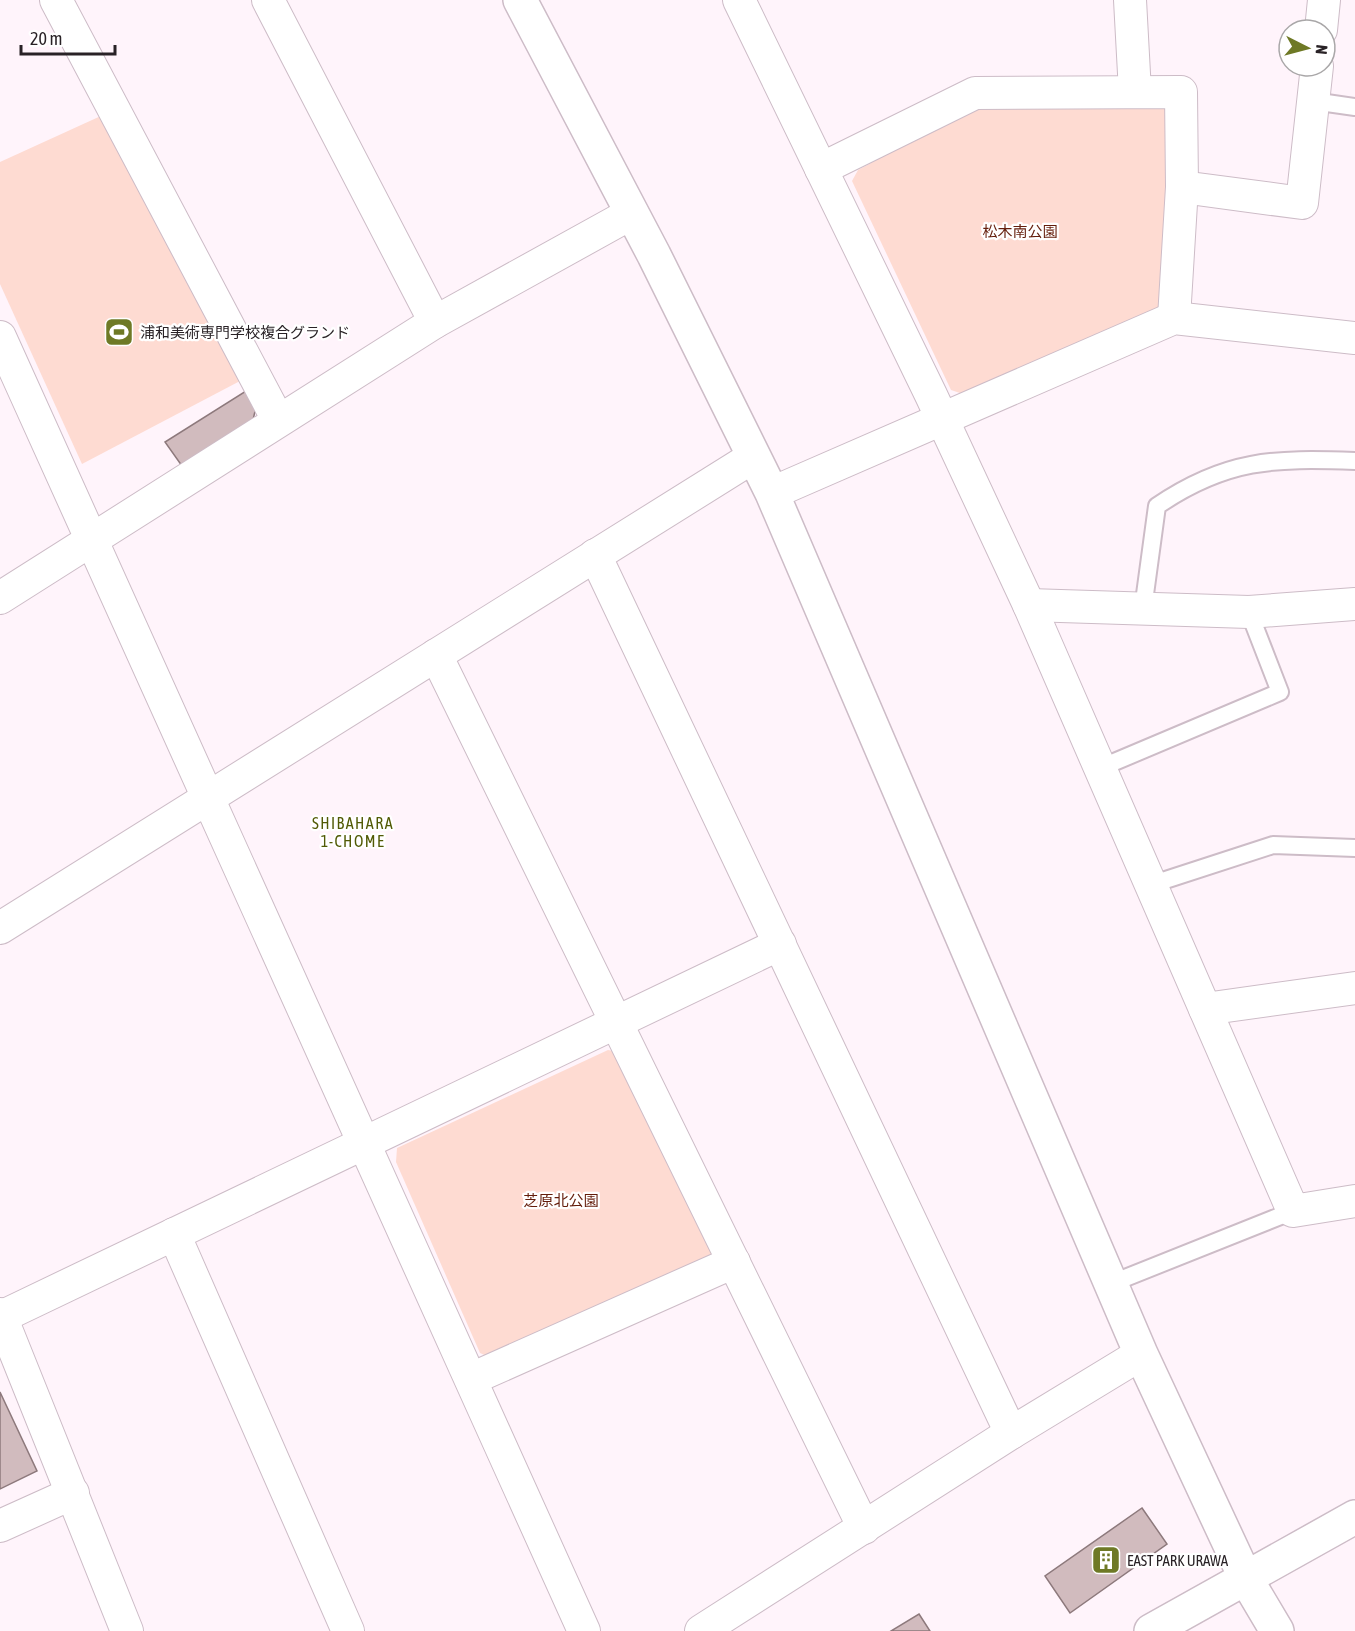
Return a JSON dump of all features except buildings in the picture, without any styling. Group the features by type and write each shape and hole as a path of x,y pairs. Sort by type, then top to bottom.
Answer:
{"street":[{"path":"56,0 278,420"},
{"path":"268,0 435,322"},
{"path":"520,0 632,213 772,493 1141,1354 1245,1577 1277,1631"},
{"path":"740,0 1029,605 1293,1211 1355,1202"},
{"path":"1130,0 1135,92"},
{"path":"1322,18 1324,0"},
{"path":"1182,187 1302,203 1316,78"},
{"path":"821,169 975,93 1181,92 1182,187 1174,318"},
{"path":"0,598 435,322 632,213"},
{"path":"772,493 1174,318 1355,338"},
{"path":"0,337 584,1631"},
{"path":"0,928 753,457"},
{"path":"595,555 1011,1433"},
{"path":"1029,605 1249,612 1355,604"},
{"path":"436,655 864,1528"},
{"path":"127,1631 1,1315 780,944"},
{"path":"1204,1009 1355,988"},
{"path":"174,1234 348,1631"},
{"path":"471,1379 734,1262"},
{"path":"701,1631 1011,1433 1141,1354"},
{"path":"0,1526 73,1493"},
{"path":"1151,1631 1355,1516"}],"lane":[{"path":"1313,101 1355,107"},
{"path":"1143,609 1157,506 1196,481 1243,466 1275,460 1355,461"},
{"path":"1100,768 1280,692 1249,612"},
{"path":"1150,885 1273,845 1355,848"},
{"path":"1110,1284 1293,1211"}],"green space":[{"name":"松木南公園","path":"986,101 1157,102 1174,113 1159,313 969,396 951,390 852,181 858,170"},
{"name":"浦和美術専門学校複合グランド","path":"103,115 240,381 82,464 0,284 0,162"},
{"name":"芝原北公園","path":"608,1050 624,1053 714,1253 706,1265 491,1358 480,1353 396,1162 397,1148"}],"place":[{"name":"浦和美術専門学校複合グランド","path":"119,332"},
{"name":"EAST PARK URAWA","path":"1106,1560"}],"district":[{"name":"SHIBAHARA 1-CHOME","path":"353,832"}]}
